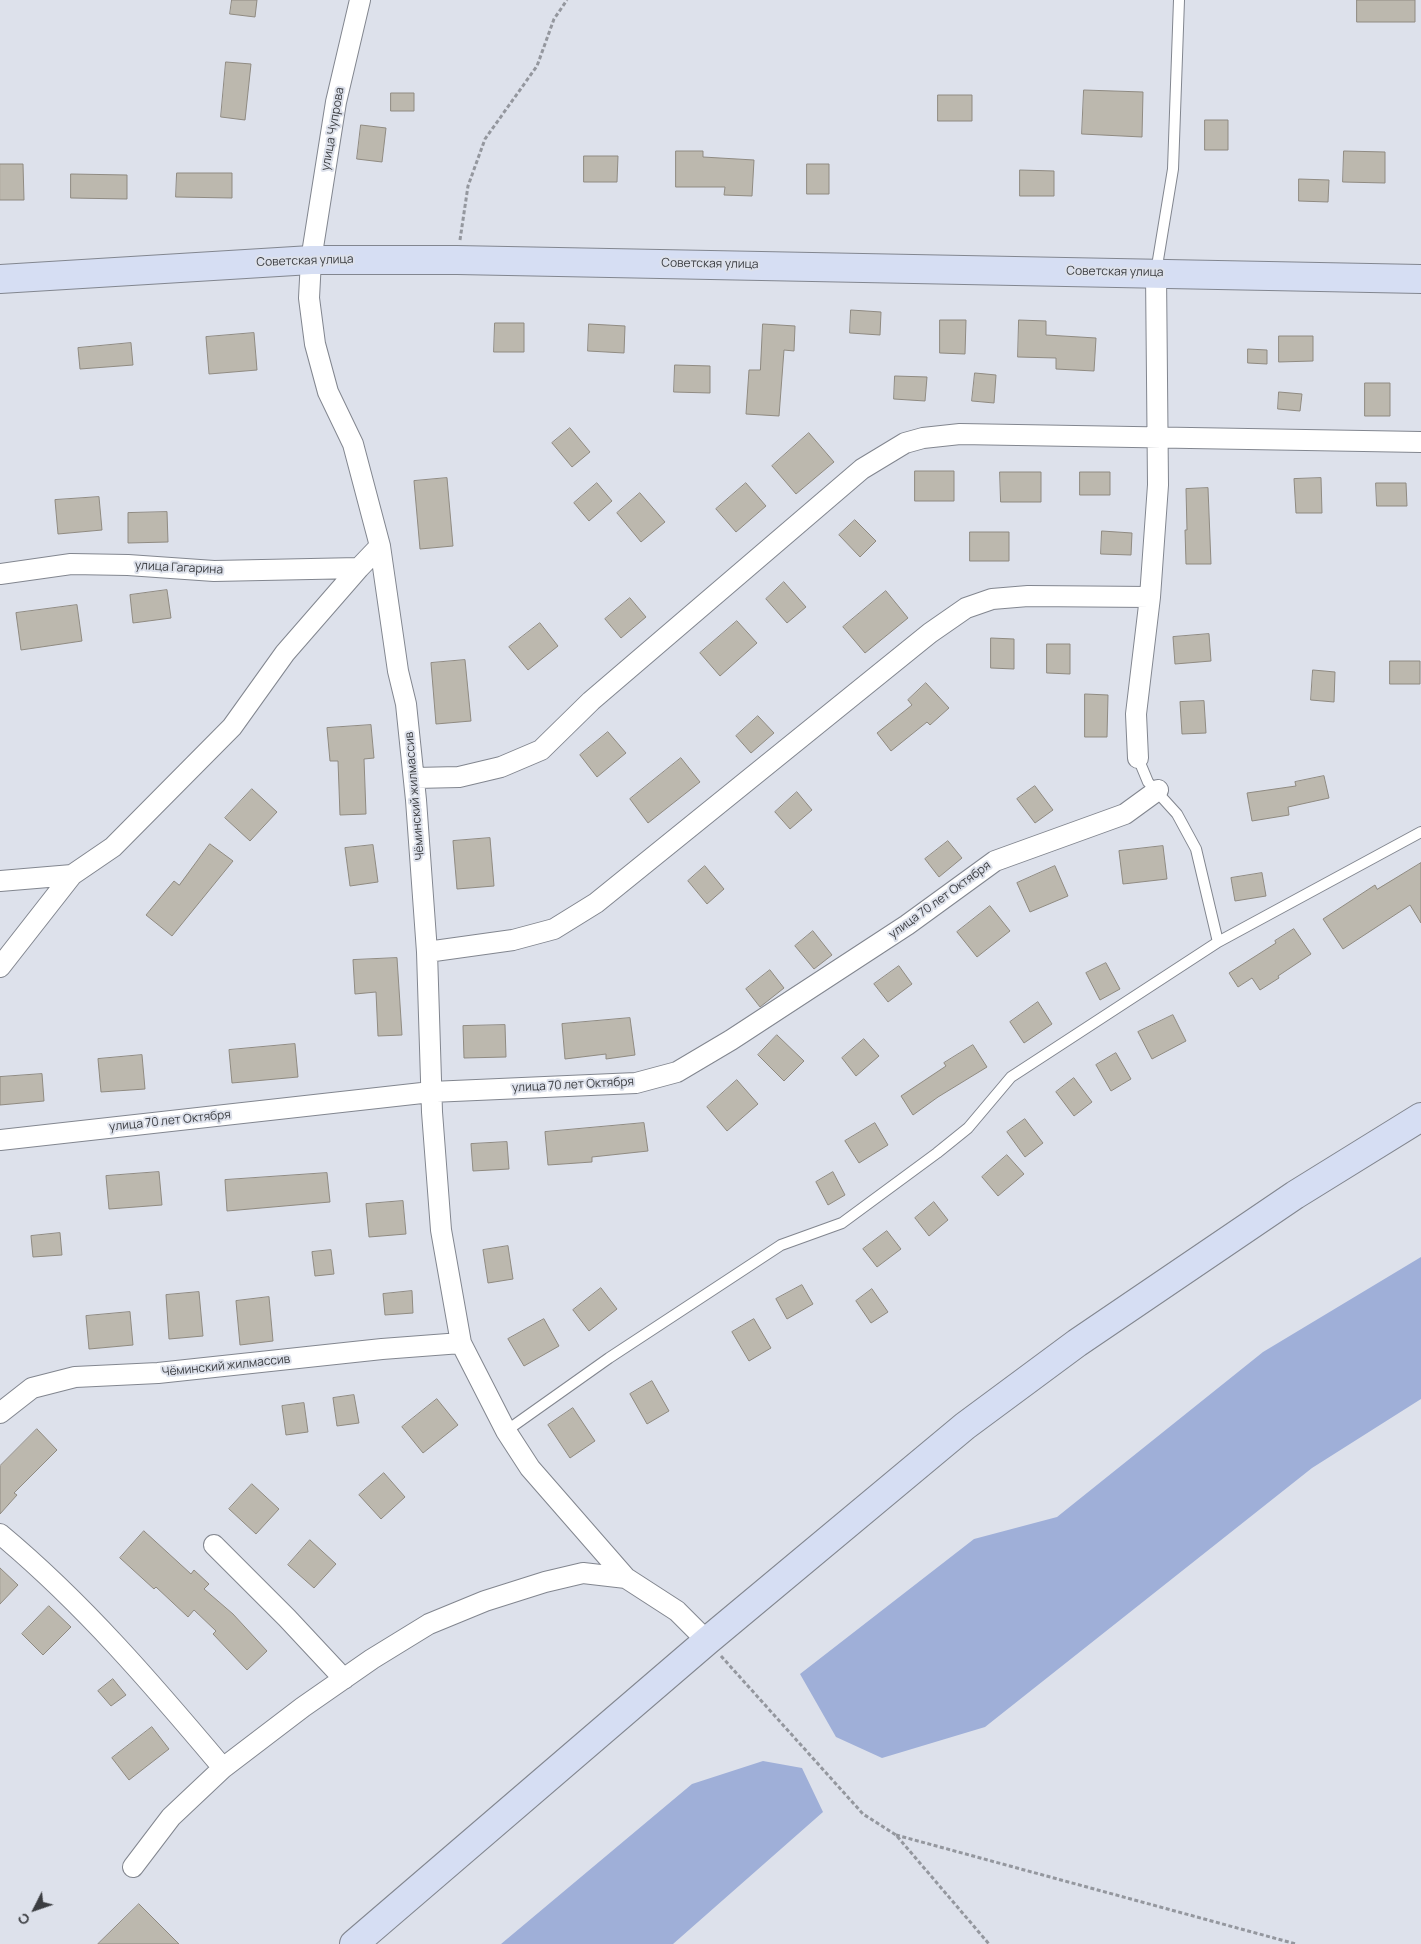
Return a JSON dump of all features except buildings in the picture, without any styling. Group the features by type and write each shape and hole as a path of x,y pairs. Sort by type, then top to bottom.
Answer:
{"main road":[{"name":"Советская улица","path":"0,279 311,260 457,260 1421,279"},
{"path":"354,1944 708,1641 965,1426 1077,1343 1295,1194 1421,1117"}],"street":[{"name":"улица Чупрова","path":"311,260 336,102 360,0"},
{"name":"Чёминский жилмассив","path":"311,260 309,298 316,344 328,392 353,444 380,546 398,671 406,704 415,778 427,952 431,1092 441,1230 461,1343 506,1431 530,1468 626,1578 677,1611 708,1641"},
{"path":"1138,758 1136,714 1150,597 1158,485 1156,273"},
{"path":"415,778 459,777 501,767 541,750 591,701 812,511 862,469 905,443 923,438 960,434 1421,442"},
{"path":"0,967 72,875 113,847 232,727 285,653 380,546"},
{"name":"улица Гагарина","path":"0,574 71,564 128,565 214,571 359,568"},
{"path":"427,952 513,940 554,930 596,903 930,633 966,608 992,599 1028,596 1150,597"},
{"name":"улица 70 лет Октября","path":"0,1140 431,1092 636,1082 676,1072 731,1040 908,925 995,861 1125,814 1158,790"},
{"path":"0,882 72,875"},
{"name":"Чёминский жилмассив","path":"0,1413 32,1388 75,1377 158,1373 382,1348 461,1343"},
{"path":"0,1534 20,1550 95,1623 157,1690 223,1768"},
{"path":"214,1545 287,1618 344,1679"},
{"name":"Чёминский жилмассив","path":"133,1868 171,1817 223,1768 303,1707 372,1658 429,1624 485,1601 583,1572 626,1578"}],"lane":[{"path":"1156,273 1173,169 1179,0"},
{"path":"1138,758 1148,782 1158,790 1177,814 1196,849 1218,942"},
{"path":"506,1431 609,1358 782,1245 842,1222 937,1153 968,1128 1011,1077 1218,942 1421,832"}],"path":[{"path":"457,260 468,186 485,139 537,66 554,18 567,0"},
{"path":"708,1641 863,1814 896,1835 989,1944"},
{"path":"896,1835 1296,1944"}],"shaded area":[{"path":"1421,1257 1421,1399 1312,1468 985,1727 882,1758 836,1737 800,1674 974,1539 1057,1517 1263,1352"},
{"path":"763,1761 802,1768 823,1812 673,1944 501,1944 692,1784"}]}
